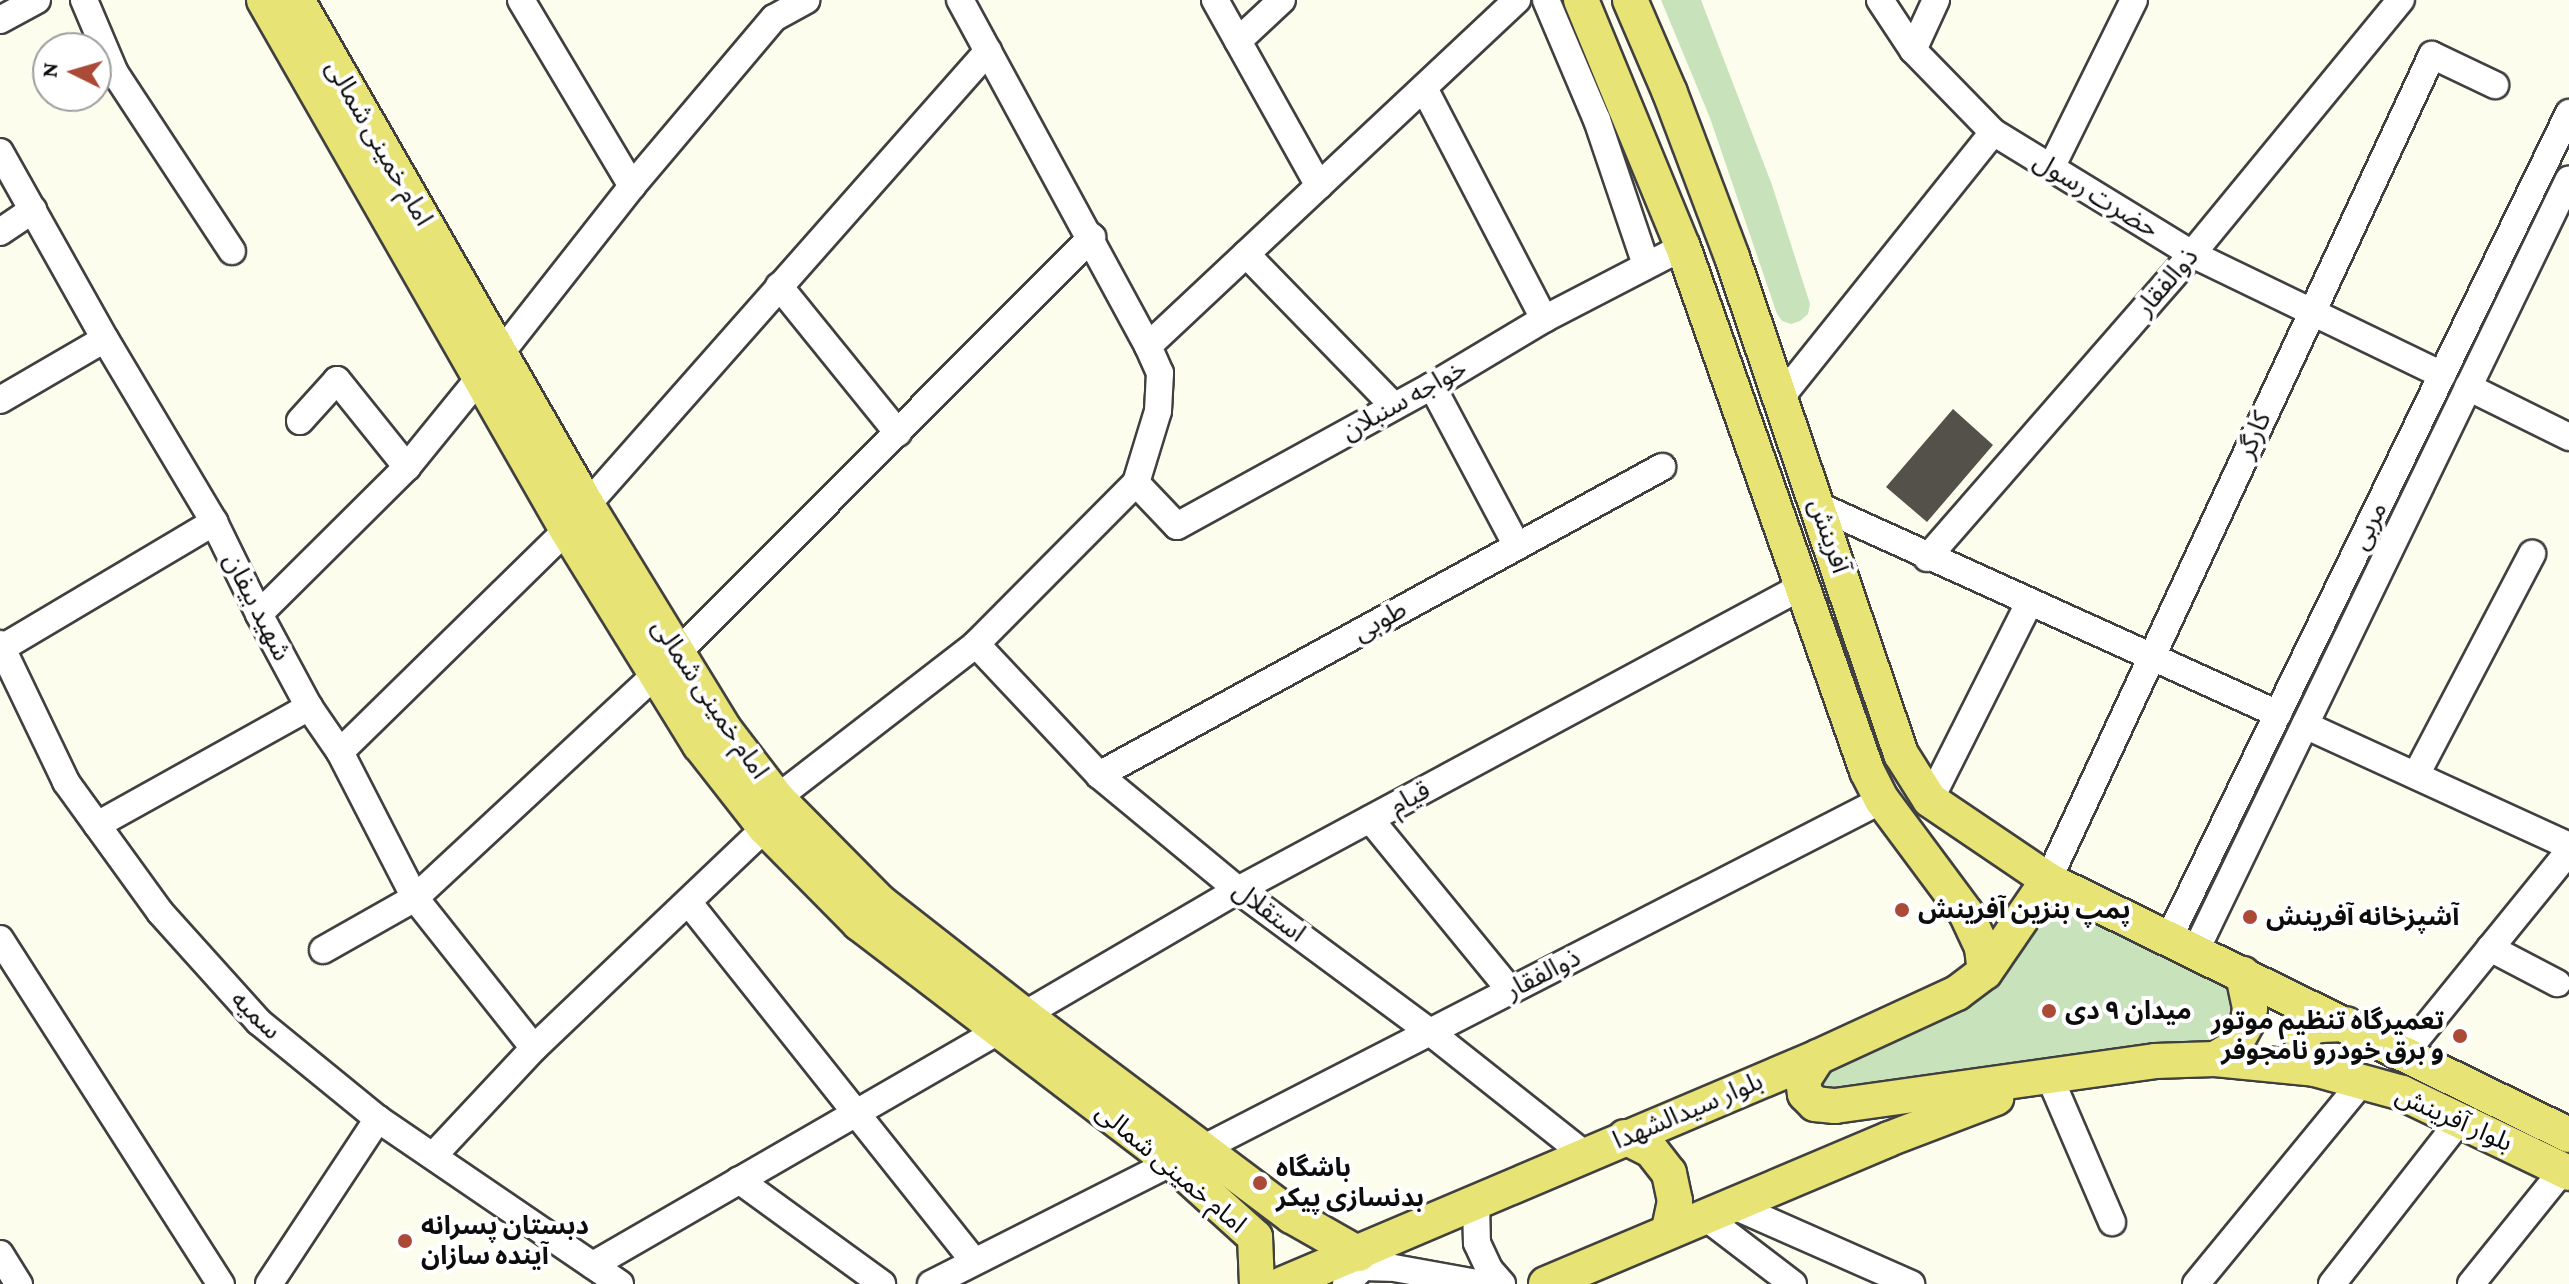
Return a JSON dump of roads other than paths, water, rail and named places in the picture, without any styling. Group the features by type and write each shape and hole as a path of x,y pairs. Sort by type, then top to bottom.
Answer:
{"main road":[{"name":"امام خمینی شمالی","path":"264,0 490,365"},
{"name":"امام خمینی شمالی","path":"297,0 490,365 577,517 666,663 725,730 771,813 880,902 1011,1023 1255,1237 1257,1284"},
{"name":"آفرینش","path":"1581,0 1683,247 1867,771 1882,800 1966,913 1982,948 1985,972"},
{"name":"آفرینش","path":"1630,0 1670,93 1781,397 1911,775 1930,800 2048,880 2182,944"},
{"path":"1849,722 1886,708"},
{"name":"بلوار سیدالشهدا","path":"1283,1284 1363,1268 1476,1203 1818,1057 1957,993 1985,972 2048,880"},
{"name":"بلوار آفرینش","path":"2182,944 2569,1135"},
{"path":"2215,1059 2233,1048 2248,1021 2250,1008 2243,974"},
{"name":"امام خمینی شمالی","path":"1011,1023 1204,1148 1363,1268"},
{"path":"2315,1069 2301,1054 2304,1035 2309,1028 2346,1024"},
{"path":"1818,1057 1803,1080 1805,1094 1815,1104 1835,1106 2050,1078"},
{"name":"بلوار آفرینش","path":"2050,1078 2155,1061 2215,1059 2315,1069 2402,1093 2566,1172"},
{"path":"1546,1284 1889,1139 2050,1078"},
{"path":"1625,1137 1651,1150 1669,1173 1675,1201 1669,1230"},
{"path":"1255,1237 1271,1241 1280,1238 1291,1225 1292,1216"}],"street":[{"path":"0,20 37,0"},
{"path":"84,0 115,73 232,251"},
{"path":"521,0 632,186"},
{"path":"259,614 407,467 632,186 767,9 806,0"},
{"path":"433,1156 534,1048 689,903 771,813 976,644 1136,483 1158,411 1160,373 1092,237 960,0"},
{"path":"1215,0 1319,186"},
{"path":"1238,41 1282,0"},
{"path":"1148,346 1425,90 1517,0"},
{"path":"1546,0 1597,120 1646,265"},
{"name":"حضرت رسول","path":"1880,0 1913,50 1993,132 2192,254 2442,375"},
{"path":"1913,50 1936,0"},
{"path":"2051,168 2134,0"},
{"name":"ذوالفقار","path":"1927,558 2192,254 2401,0"},
{"path":"340,752 577,517 988,51"},
{"name":"کارگر","path":"2048,880 2153,658 2309,313 2432,55 2495,85"},
{"path":"1425,90 1544,319"},
{"name":"مربی","path":"2182,944 2278,714 2569,113"},
{"path":"1781,397 1993,132"},
{"name":"شهید بیفان","path":"0,152 105,339 214,522 259,614 309,707 340,752 415,898 534,1048"},
{"path":"2541,172 2568,180"},
{"name":"مربی","path":"2182,944 2305,725 2568,180"},
{"path":"0,232 33,210"},
{"path":"323,950 415,898 666,663 1092,237"},
{"name":"خواجه سنبلان","path":"1136,483 1177,526 1432,386 1544,319 1683,247"},
{"path":"1246,254 1394,406"},
{"path":"779,286 898,433"},
{"path":"0,400 105,339"},
{"path":"300,421 337,380 407,467"},
{"path":"1432,386 1517,546"},
{"path":"2468,387 2569,437"},
{"name":"طوبی","path":"1099,775 1662,467"},
{"path":"1819,506 1927,558 2278,714"},
{"path":"1,646 214,522"},
{"path":"2416,775 2532,554"},
{"path":"2349,567 2375,579"},
{"name":"قیام","path":"593,1265 1238,890 1801,587"},
{"path":"1930,800 2029,603"},
{"name":"استقلال","path":"976,644 1099,775 1238,890 1430,1032 1585,1155"},
{"name":"سمیه","path":"1,646 66,782 160,912 259,1022 378,1119 620,1284"},
{"path":"97,825 309,707"},
{"path":"2305,725 2569,849 2405,1053"},
{"name":"ذوالفقار","path":"1204,1148 1882,800"},
{"path":"1370,819 1511,991"},
{"path":"689,903 974,1261"},
{"path":"0,939 221,1284"},
{"path":"2490,948 2557,983"},
{"path":"2050,1078 2112,1222"},
{"path":"2196,1284 2363,1081"},
{"path":"269,1284 378,1119"},
{"path":"2332,1284 2460,1120"},
{"path":"931,1284 1172,1162"},
{"path":"2471,1284 2566,1172"},
{"path":"739,1180 882,1284"},
{"path":"1476,1203 1477,1243 1489,1269 1502,1284"},
{"path":"1718,1211 1793,1284"},
{"path":"1718,1211 1911,1284"},
{"path":"0,1254 19,1284"},
{"path":"1363,1268 1400,1276 1405,1284"},
{"path":"1363,1268 1482,1284"}],"place":[{"name":"پمپ بنزین آفرینش","path":"1902,910"},
{"name":"آشپزخانه آفرینش","path":"2250,917"},
{"name":"میدان ۹ دی","path":"2049,1011"},
{"name":"تعمیرگاه تنظیم موتور و برق خودرو نامجوفر","path":"2460,1036"},
{"name":"باشگاه بدنسازی پیکر","path":"1260,1183"},
{"name":"دبستان پسرانه آینده سازان","path":"405,1241"}]}
